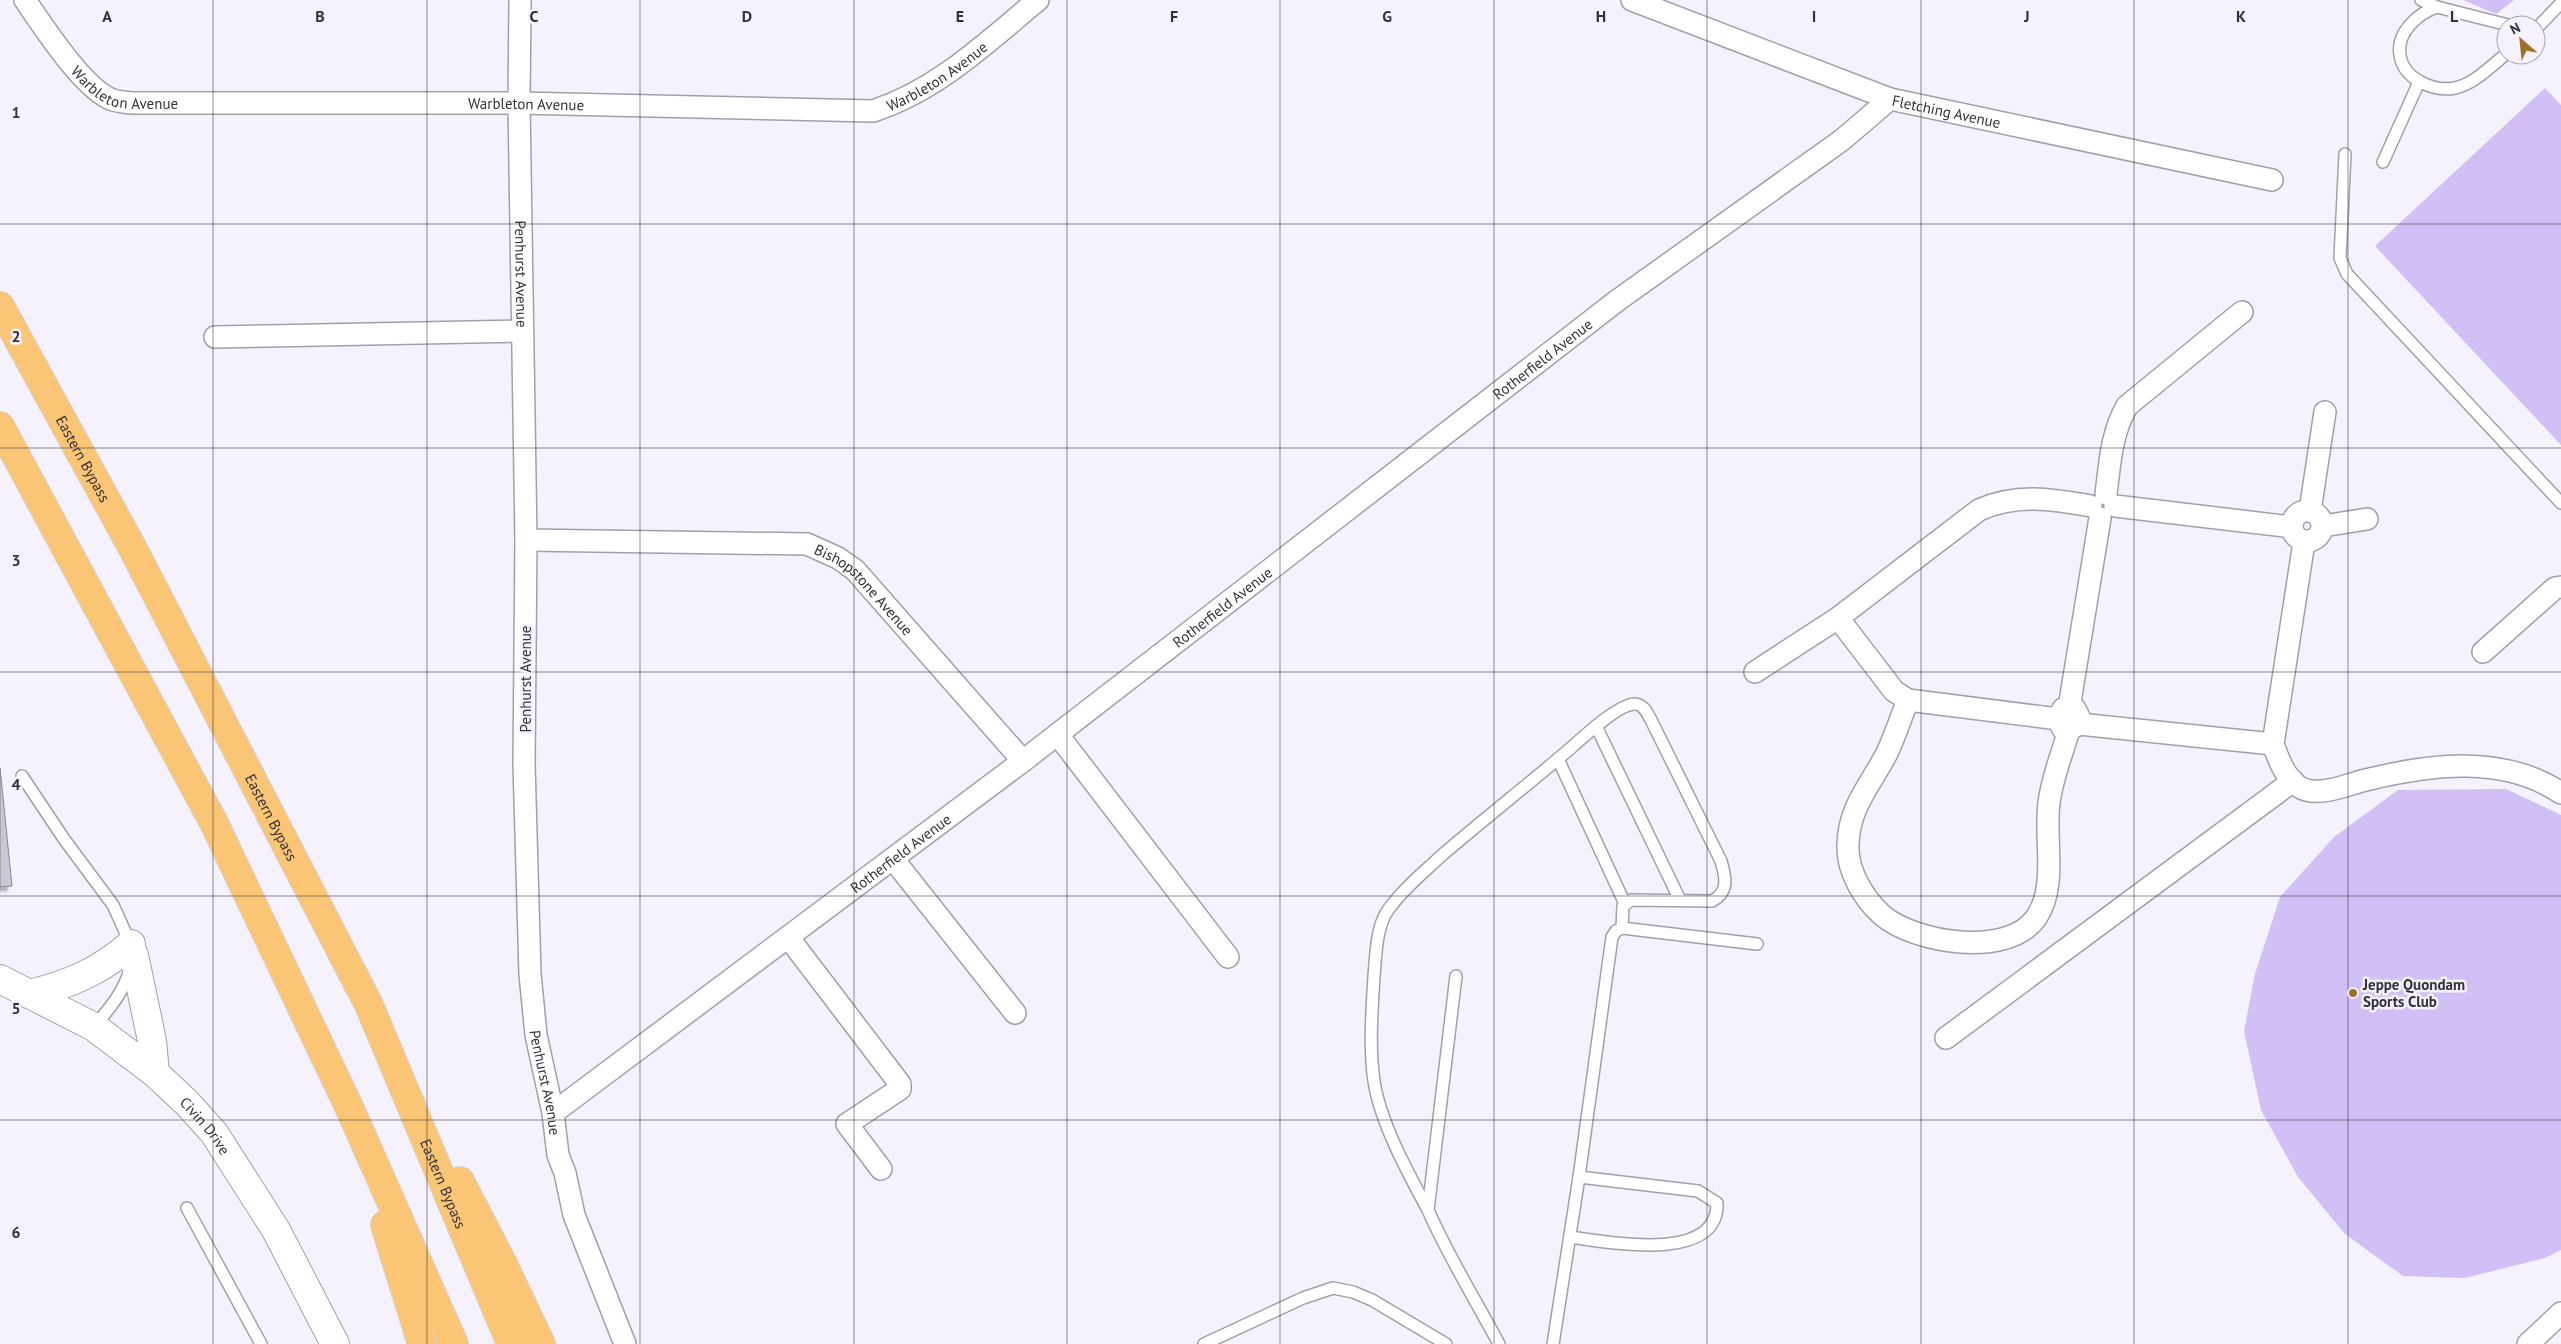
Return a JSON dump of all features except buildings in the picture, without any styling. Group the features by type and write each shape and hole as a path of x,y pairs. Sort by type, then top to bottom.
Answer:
{"highway":[{"name":"Eastern Bypass","path":"0,306 137,556 369,1005 511,1344"},
{"path":"0,426 214,824 350,1109 454,1344"},
{"path":"369,1005 503,1264 541,1344"},
{"path":"350,1109 422,1344"}],"main road":[{"path":"29,994 60,986 84,977 132,949 152,1041 154,1073"},
{"name":"Civin Drive","path":"0,979 94,1027 154,1073 187,1103 214,1133 276,1230 335,1344"}],"street":[{"name":"Warbleton Avenue","path":"25,0 62,53 88,82 112,100 132,103 519,103 873,111 919,92 949,72 1038,0"},
{"name":"Penhurst Avenue","path":"520,0 519,103 526,540 524,764 530,974 536,1035 553,1113 558,1155 565,1173 574,1215 625,1344"},
{"name":"Fletching Avenue","path":"1632,0 1890,99 2272,180"},
{"name":"Rotherfield Avenue","path":"553,1113 894,860 1610,306 1842,140 1890,99"},
{"path":"1908,700 1887,753 1858,801 1852,819 1848,846 1850,869 1865,895 1882,915 1905,929 1930,939 1974,942 2007,939 2025,930 2037,917 2047,882 2048,805 2069,720 2112,442 2118,423 2127,406 2242,312"},
{"path":"215,337 522,331"},
{"path":"1755,672 1838,618 1979,510 1994,503 2044,498 2317,538 2325,412"},
{"path":"2367,519 2317,518 2297,514 2298,534 2273,744 2281,768 2293,781 2309,791 2330,790 2400,772 2457,765 2508,769 2551,786 2561,792"},
{"name":"Bishopstone Avenue","path":"526,540 807,544 826,551 855,570 1023,761"},
{"path":"2483,652 2555,588 2561,587"},
{"path":"1838,618 1894,691 1908,700 2273,744"},
{"path":"1058,735 1228,957"},
{"path":"1946,1038 2293,781"},
{"path":"894,860 1015,1013"},
{"path":"788,938 900,1084 900,1089 847,1124 881,1169"},
{"path":"2528,1344 2561,1313"}],"lane":[{"path":"2421,0 2437,7 2496,22"},
{"path":"2546,19 2561,3"},
{"path":"2437,7 2426,11 2415,19 2402,37 2400,56 2407,69 2420,82 2435,88 2455,88 2474,80 2496,62"},
{"path":"2382,162 2420,82"},
{"path":"2345,154 2340,258 2347,274 2561,503"},
{"path":"1498,1344 1452,1255 1440,1239 1428,1210 1403,1162 1386,1121 1374,1083 1371,1046 1377,945 1387,912 1405,889 1596,726 1630,704 1638,704 1645,708 1721,861 1726,878 1724,890 1720,897 1712,902 1631,900 1625,904"},
{"path":"1596,726 1680,900"},
{"path":"1558,759 1625,904 1622,928"},
{"path":"22,776 64,839 113,904 132,949 126,983 117,999 94,1027"},
{"path":"1553,1344 1579,1178 1609,948 1616,931 1622,928 1757,944"},
{"path":"1428,1210 1456,976"},
{"path":"1570,1237 1633,1245 1658,1245 1700,1235 1718,1216 1717,1203 1698,1191 1579,1178"},
{"path":"187,1208 261,1344"},
{"path":"1204,1344 1303,1298 1333,1288 1354,1292 1372,1300 1446,1344"}],"shaded area":[{"path":"2463,0 2514,0 2496,14"},
{"path":"2545,88 2561,105 2561,445 2375,246"},
{"path":"2506,789 2561,815 2561,1250 2545,1258 2465,1278 2403,1276 2345,1234 2298,1177 2261,1110 2244,1031 2255,974 2280,897 2334,837 2398,790"}],"place":[{"name":"Jeppe Quondam Sports Club","path":"2353,993"}]}
